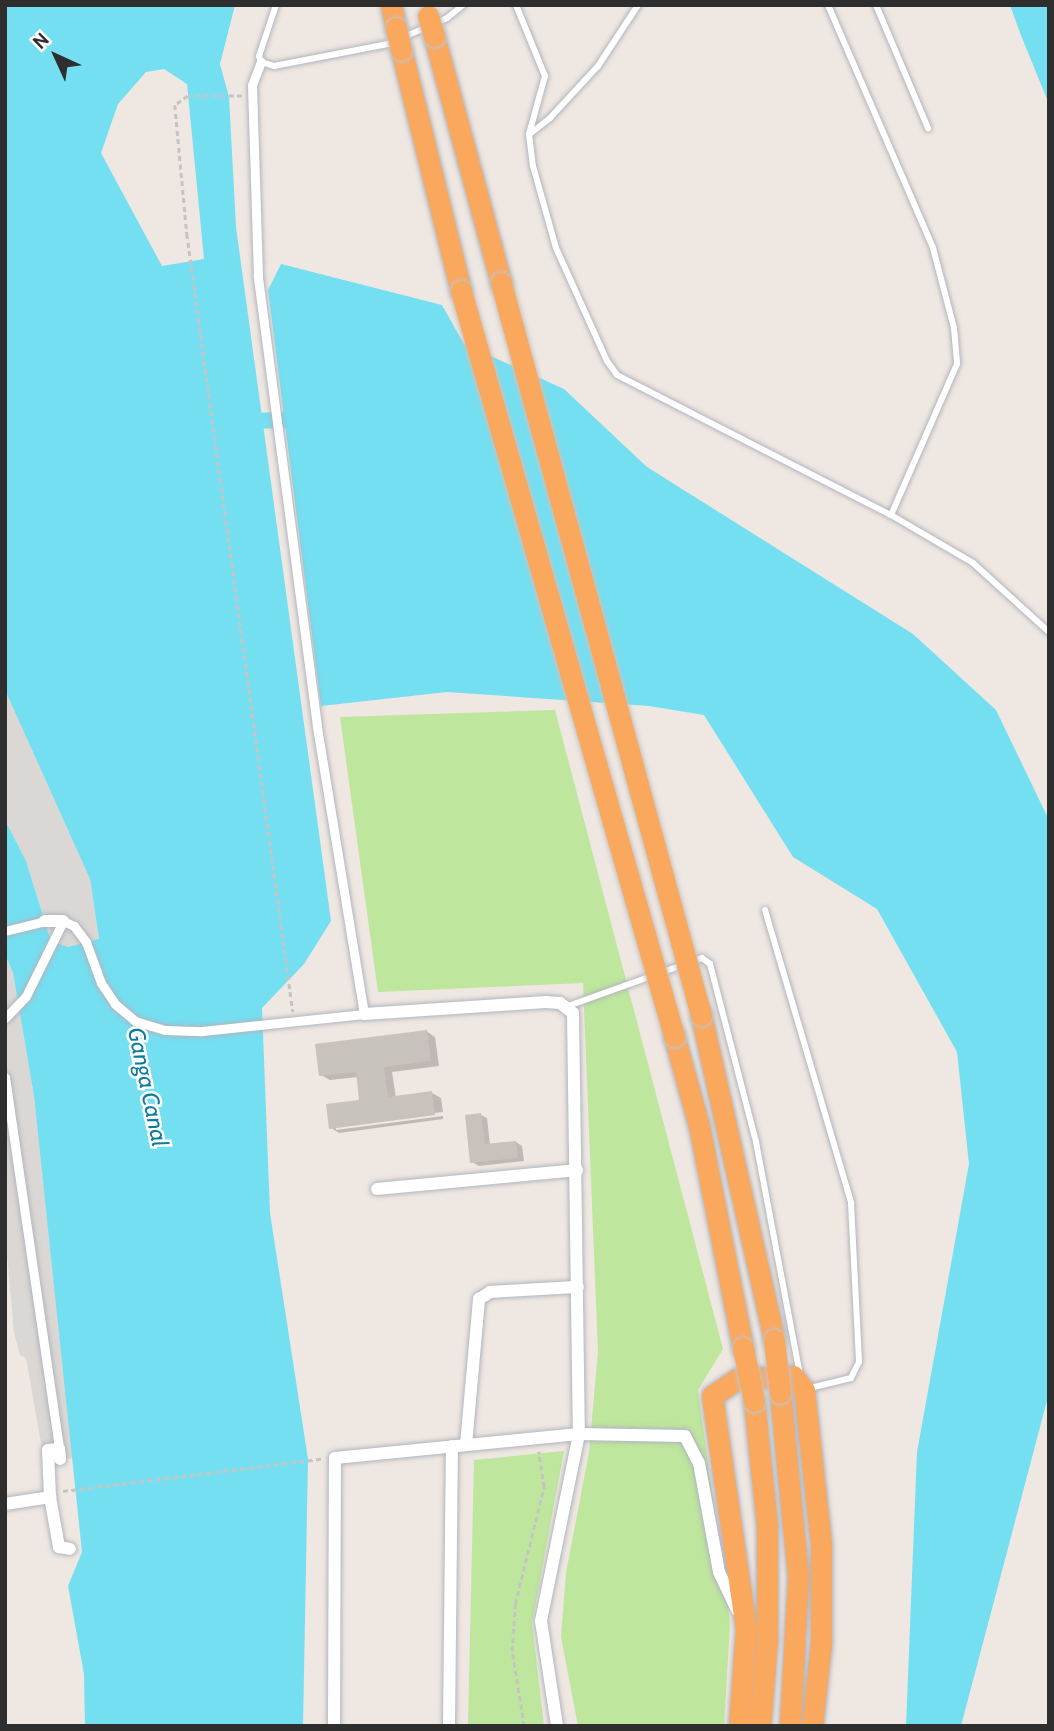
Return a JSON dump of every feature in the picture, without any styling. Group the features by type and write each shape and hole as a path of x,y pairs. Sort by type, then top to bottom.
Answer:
{"highway":[{"path":"391,5 461,291 699,1126 754,1401 767,1526 767,1639 760,1726"},
{"path":"429,19 701,1015 774,1340 798,1577 790,1726"},
{"path":"739,1726 746,1629 712,1396 737,1379 793,1376 802,1385 821,1545 821,1643 812,1726"}],"street":[{"path":"261,62 252,85 258,276 317,726 364,1014"},
{"path":"5,931 45,921 63,921 74,926 86,942 101,983 115,1004 135,1021 165,1030 202,1031 364,1014 546,1002 568,1006 575,1021 579,1434 541,1621 557,1726"},
{"path":"5,1018 26,996 63,921"},
{"path":"5,1077 59,1454 48,1451 59,1547 70,1549"},
{"path":"377,1189 577,1170"},
{"path":"466,1445 479,1298 490,1292 578,1287"},
{"path":"334,1726 335,1458 579,1434 685,1436 699,1463 719,1572 746,1629"},
{"path":"449,1726 452,1446"},
{"path":"5,1504 55,1494"}],"lane":[{"path":"276,5 261,62 274,66 388,44 447,18 463,5"},
{"path":"516,5 545,76 529,134 533,166 556,248 607,362 617,375 629,385 891,515 973,563 1049,632"},
{"path":"529,134 550,118 598,66 638,5"},
{"path":"828,5 933,248 954,328 957,364 891,515"},
{"path":"876,5 928,128"},
{"path":"568,1006 702,958 710,964 756,1142 802,1385 851,1378 859,1362 851,1203 765,910"}],"path":[{"path":"229,97 188,96 175,105 187,234 291,998"},
{"path":"524,1726 512,1651 515,1604 544,1487 532,1438"},
{"path":"55,1494 308,1459"}],"green space":[{"path":"555,710 723,1349 698,1390 730,1623 724,1726 578,1726 561,1637 566,1573 589,1452 598,1351 583,983 378,992 340,717"},
{"path":"564,1451 532,1623 544,1726 468,1726 474,1460"}],"shaded area":[{"path":"5,690 90,879 99,940 68,947 51,941 26,861 5,820"},
{"path":"5,954 13,973 34,1096 73,1458 44,1460 26,1358 20,1355 14,1333 5,1232"}],"water":[{"name":"Ganga Canal","path":"5,5 235,5 220,64 229,97 236,227 331,921 304,964 262,1008 270,1213 308,1459 303,1726 85,1726 84,1674 68,1586 82,1552 34,1096 13,973 5,954 5,820 26,861 51,941 68,947 99,939 90,879 5,690","holes":["164,69 187,84 204,259 162,266 101,153 118,104 146,72"]},
{"path":"1010,5 1049,5 1049,104 1020,33"},
{"path":"281,264 442,305 464,344 564,389 647,467 913,634 996,710 1049,820 1049,1393 961,1726 906,1726 917,1452 969,1164 957,1052 877,909 793,857 704,715 649,706 447,692 321,706 268,290"}],"building":[{"path":"427,1030 431,1061 384,1067 388,1097 432,1091 435,1115 329,1129 326,1104 359,1100 356,1072 319,1076 315,1044"},
{"path":"481,1113 485,1144 516,1141 518,1158 470,1163 465,1115"}],"waterway":[{"path":"242,421 304,420"}]}
